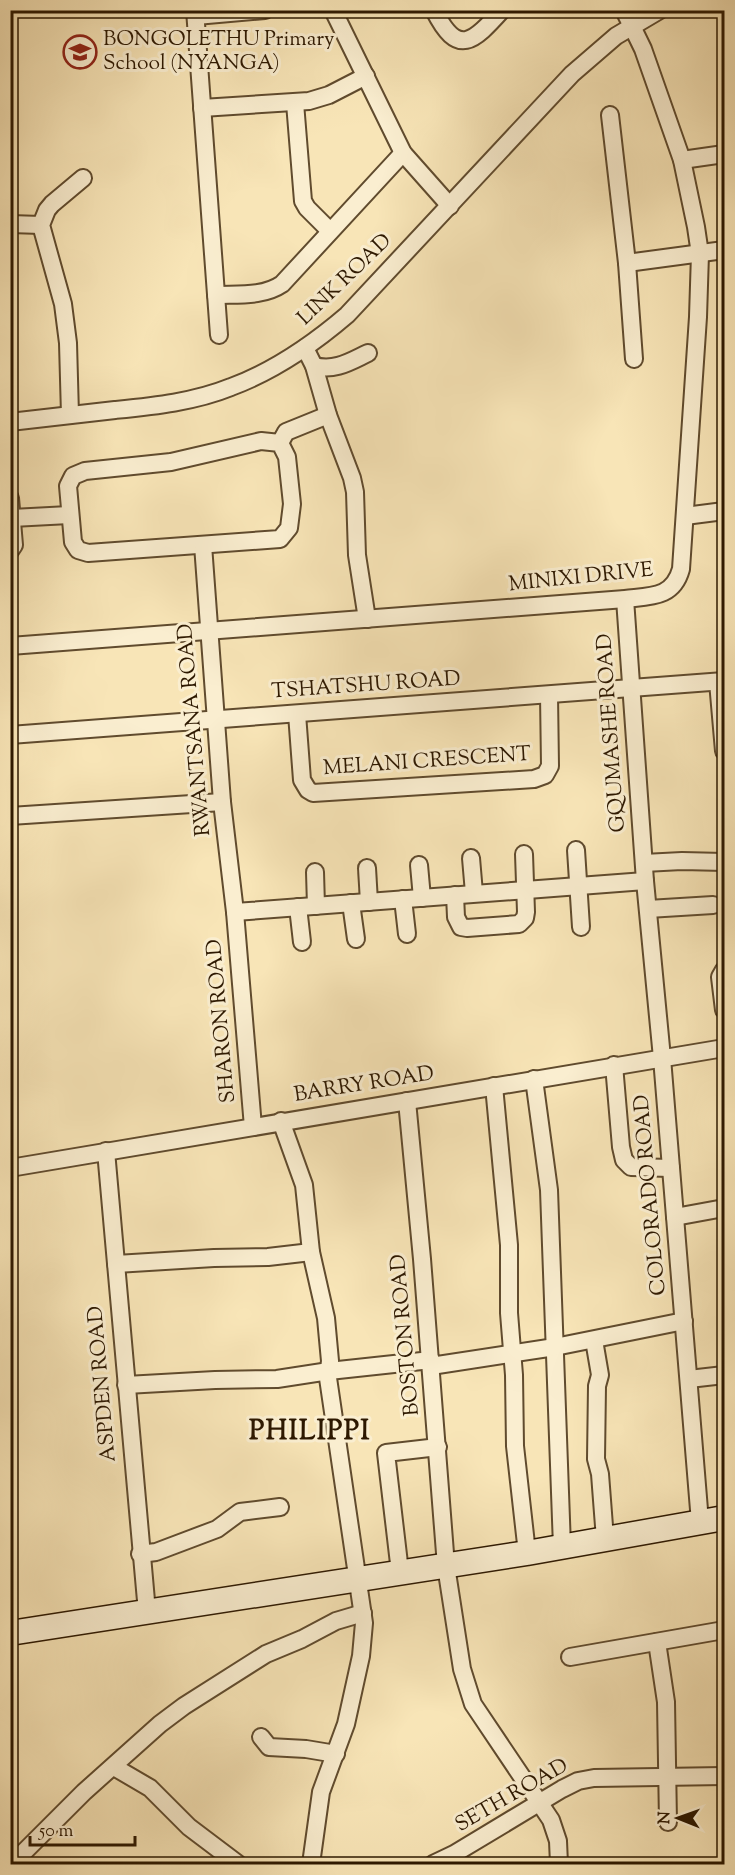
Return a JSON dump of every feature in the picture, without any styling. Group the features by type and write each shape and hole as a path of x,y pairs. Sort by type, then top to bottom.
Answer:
{"street":[{"path":"219,335 196,13 265,10"},
{"path":"333,10 403,153 450,206"},
{"path":"434,10 445,32 451,37 467,40 476,37 502,10"},
{"name":"MINIXI DRIVE","path":"10,646 625,599 662,593 678,581 685,516 700,254 682,160 643,50 624,10"},
{"name":"LINK ROAD","path":"10,422 190,400 229,388 262,374 305,348 347,315 572,74 616,36 660,10"},
{"path":"202,108 295,103 329,95 366,76"},
{"path":"295,103 303,201 330,231"},
{"path":"610,115 627,263 634,359"},
{"path":"216,295 260,292 276,288 403,153"},
{"path":"682,160 724,154"},
{"path":"70,415 68,343 63,304 41,225 52,204 83,178"},
{"path":"10,224 41,225"},
{"path":"627,263 724,250"},
{"path":"305,348 315,366 328,415 352,478 355,492 357,555 367,619"},
{"path":"315,366 328,369 368,353"},
{"path":"280,443 286,432 328,415"},
{"path":"261,441 280,443 287,457 292,504 290,528 279,539 88,553 78,550 73,542 68,486 73,476 85,471 171,462 261,441"},
{"path":"10,498 14,545 10,551"},
{"path":"685,516 724,511"},
{"path":"12,518 69,515"},
{"name":"RWANTSANA ROAD","path":"203,545 222,802 235,912"},
{"name":"GQUMASHE ROAD","path":"625,599 644,863"},
{"path":"721,681 724,751"},
{"name":"TSHATSHU ROAD","path":"10,735 721,681"},
{"name":"MELANI CRESCENT","path":"297,714 302,780 308,790 313,793 534,779 545,775 550,766 549,694"},
{"path":"10,816 222,802"},
{"path":"576,850 580,927"},
{"path":"455,895 456,917 462,927 515,926 523,922 525,918 524,854"},
{"path":"471,858 474,893"},
{"path":"644,863 724,862"},
{"name":"COLORADO ROAD","path":"644,863 700,1522"},
{"path":"419,865 422,897"},
{"path":"367,868 369,902"},
{"path":"315,872 316,906"},
{"path":"235,912 645,881"},
{"path":"403,899 407,934"},
{"path":"351,903 356,939"},
{"path":"648,909 713,905"},
{"path":"298,907 302,942"},
{"name":"SHARON ROAD","path":"235,912 253,1127"},
{"path":"724,970 720,977 724,1010"},
{"name":"BARRY ROAD","path":"10,1168 724,1048"},
{"path":"614,1065 624,1160 631,1167 671,1168"},
{"path":"534,1079 549,1190 562,1547"},
{"path":"494,1086 509,1245 509,1313 516,1468 526,1553"},
{"name":"BOSTON ROAD","path":"407,1101 431,1363 446,1566 451,1608 466,1686 473,1704 556,1831 559,1864"},
{"path":"281,1121 304,1185 311,1252 326,1318 330,1389 356,1579 363,1613 364,1634 362,1656 346,1724 321,1792 311,1864"},
{"name":"ASPDEN ROAD","path":"106,1151 140,1554 147,1612"},
{"path":"675,1217 724,1208"},
{"path":"116,1264 268,1257 311,1252"},
{"path":"126,1385 277,1379 329,1371 431,1363 555,1347 684,1321"},
{"path":"594,1340 600,1375 597,1386 596,1459 600,1474 605,1539"},
{"path":"689,1379 724,1375"},
{"path":"399,1572 386,1453 438,1447"},
{"path":"140,1554 156,1552 217,1529 240,1512 280,1507"},
{"path":"10,1633 446,1566 724,1518"},
{"path":"12,1864 78,1797 170,1716 266,1653 302,1639 336,1621 363,1613"},
{"path":"570,1657 724,1630"},
{"path":"657,1642 666,1702 668,1822"},
{"path":"261,1737 269,1747 306,1749 336,1754"},
{"path":"114,1767 150,1788 189,1827 238,1864"},
{"name":"SETH ROAD","path":"433,1864 456,1859 539,1803 562,1789 586,1779 724,1776"}],"place":[{"name":"BONGOLETHU Primary School (NYANGA)","path":"80,52"}],"district":[{"name":"PHILIPPI","path":"310,1432"}]}
